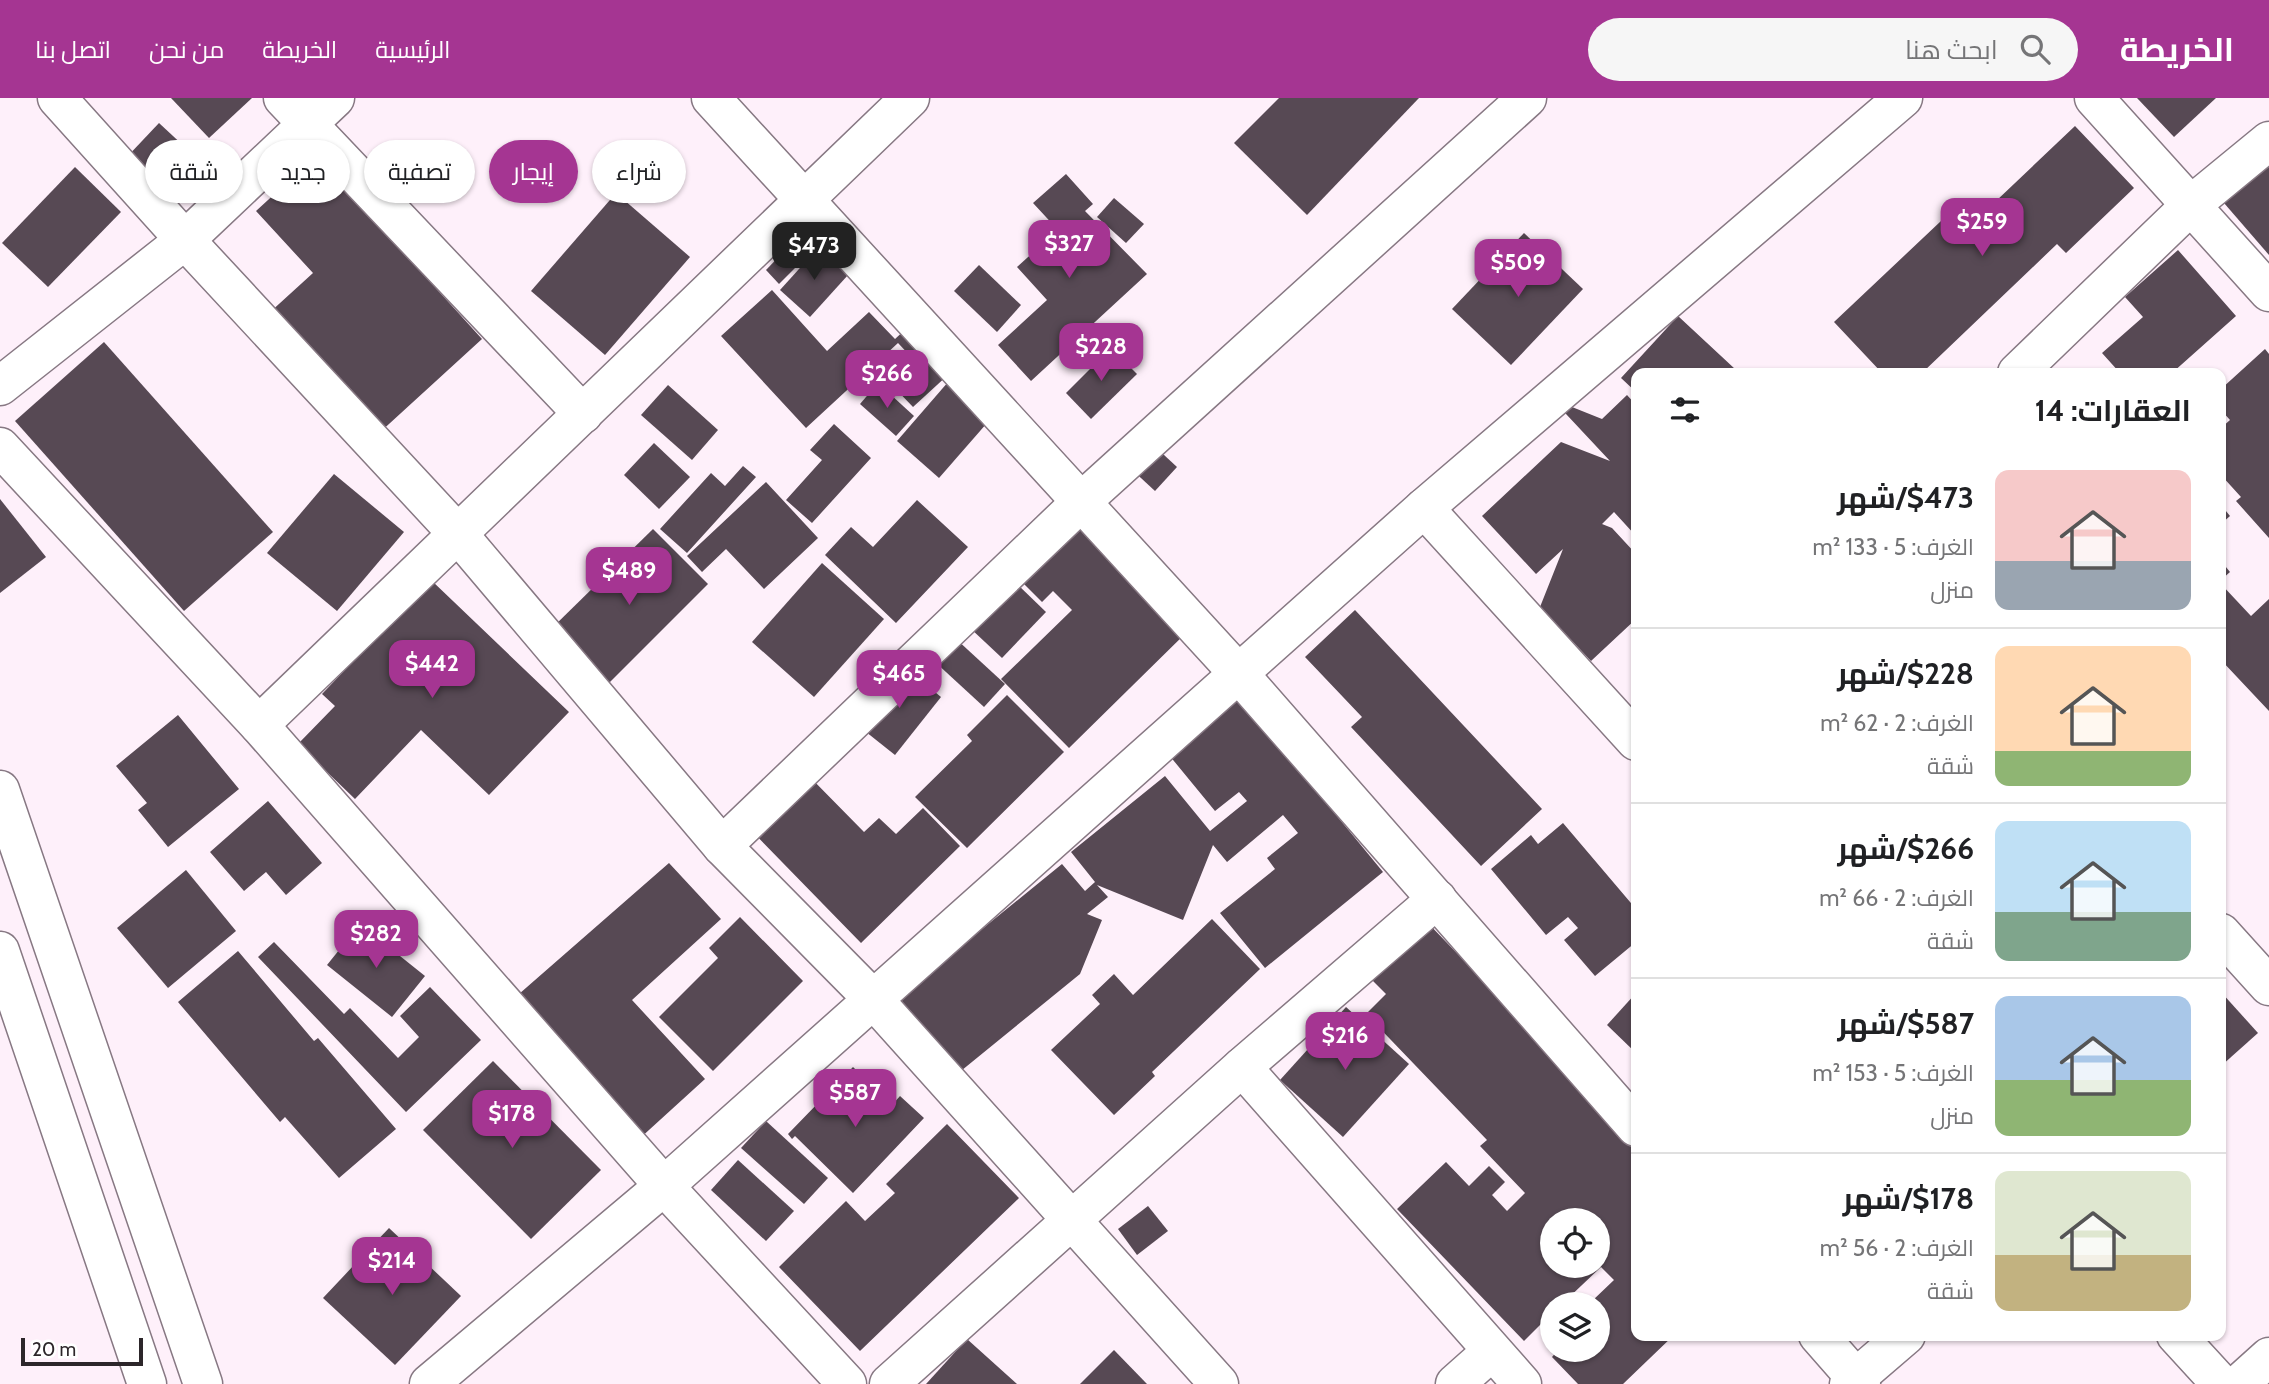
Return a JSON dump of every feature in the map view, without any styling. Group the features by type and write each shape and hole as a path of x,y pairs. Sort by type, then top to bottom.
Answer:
{"street":[{"path":"57,98 458,534 722,846 873,999 1219,1384"},
{"path":"0,386 185,240 295,111 335,98"},
{"path":"712,98 1239,674 1631,1121"},
{"path":"259,725 910,98"},
{"path":"722,846 1081,502 1527,98"},
{"path":"429,1384 664,1186 1424,508 1903,98"},
{"path":"2094,98 2269,292"},
{"path":"295,111 583,414"},
{"path":"2022,368 2191,205 2269,141"},
{"path":"0,447 259,725 664,1186 847,1384"},
{"path":"1424,508 1630,723"},
{"path":"0,790 203,1384"},
{"path":"889,1384 1242,1067 1437,899"},
{"path":"2226,939 2269,986"},
{"path":"0,951 147,1384"},
{"path":"1242,1067 1522,1384"},
{"path":"1823,1341 1855,1382 1899,1341"},
{"path":"2182,1341 2221,1384"},
{"path":"1455,1384 1492,1352"},
{"path":"2239,1384 2269,1357"}],"building":[{"path":"171,98 252,98 209,138"},
{"path":"1279,98 1419,98 1307,215 1234,143"},
{"path":"2137,98 2216,98 2174,137"},
{"path":"159,123 177,140 145,140 145,178 125,159"},
{"path":"2075,126 2134,188 2066,253 2057,244 1927,368 1877,368 1834,322 1941,221 1957,238"},
{"path":"2269,164 2269,255 2224,203"},
{"path":"75,167 121,212 48,287 2,243"},
{"path":"1066,174 1093,204 1085,211 1147,274 1031,381 998,345 1047,300 1017,267 1058,230 1033,203"},
{"path":"350,193 482,339 366,445 257,324 313,273 256,211 265,203 350,203"},
{"path":"1114,198 1144,224 1126,243 1097,217"},
{"path":"607,203 628,203 690,257 605,355 531,291"},
{"path":"1524,233 1583,289 1511,365 1452,309"},
{"path":"792,243 806,257 779,284 766,270"},
{"path":"818,248 848,275 810,317 780,290"},
{"path":"2178,250 2236,316 2178,368 2116,368 2102,353 2143,317 2125,297"},
{"path":"979,265 1021,305 997,332 954,291"},
{"path":"772,290 827,351 869,312 895,339 909,326 949,374 913,407 889,382 913,359 898,343 806,428 721,336"},
{"path":"1678,316 1734,368 1631,368 1631,387 1621,378"},
{"path":"104,342 273,532 184,611 15,421"},
{"path":"1111,348 1137,374 1091,419 1066,393"},
{"path":"2265,349 2269,354 2269,538 2236,501 2241,497 2226,480 2226,424 2230,420 2226,416 2226,384"},
{"path":"955,374 994,415 939,478 897,441"},
{"path":"878,383 914,416 896,436 860,404"},
{"path":"668,385 718,430 692,460 641,415"},
{"path":"1627,395 1631,399 1631,531 1614,512 1602,524 1612,528 1631,549 1631,624 1591,661 1540,607 1563,549 1536,574 1482,516 1561,442 1610,461 1552,399 1602,419"},
{"path":"834,424 871,458 812,523 786,500 822,460 810,450"},
{"path":"1150,442 1177,467 1155,491 1128,466"},
{"path":"654,443 690,477 659,509 624,475"},
{"path":"743,466 756,477 687,553 660,529 711,473 725,486"},
{"path":"334,474 404,532 337,611 267,553"},
{"path":"766,482 818,538 764,589 726,549 702,572 687,556"},
{"path":"0,499 46,557 0,593"},
{"path":"917,500 968,547 896,623 825,555 851,527 873,547"},
{"path":"1071,507 1190,629 1069,748 1001,679 1072,610 1053,591 1042,602 1008,568"},
{"path":"653,529 708,584 606,686 550,630"},
{"path":"822,563 884,619 814,697 752,642"},
{"path":"431,580 569,712 489,795 421,730 355,799 298,744 335,706 322,694"},
{"path":"1014,581 1046,612 1002,658 969,627"},
{"path":"2226,589 2251,616 2269,599 2269,711 2226,665"},
{"path":"1355,610 1542,809 1481,866 1351,727 1362,717 1305,657"},
{"path":"955,638 1005,684 984,707 934,661"},
{"path":"902,665 941,697 895,755 856,724"},
{"path":"1007,695 1064,752 967,848 915,797 972,741 967,735"},
{"path":"1239,697 1383,872 1265,968 1220,913 1275,869 1267,858 1298,833 1283,815 1227,862 1213,845 1183,920 1097,885 1108,897 1087,914 1102,920 1080,974 940,1088 879,1013 1062,864 1085,891 1095,882 1071,852 1165,776 1210,831 1247,801 1239,792 1215,811 1169,755"},
{"path":"178,715 239,789 168,847 138,810 147,803 116,766"},
{"path":"804,771 864,832 879,818 896,834 923,808 960,846 861,943 747,826"},
{"path":"268,801 322,863 286,895 266,872 244,891 210,852"},
{"path":"1563,823 1631,903 1631,946 1595,976 1564,940 1578,928 1568,917 1546,935 1491,869 1531,835 1538,844"},
{"path":"669,863 721,919 632,1000 705,1079 638,1140 511,1001"},
{"path":"186,870 236,931 168,988 117,928"},
{"path":"740,917 803,981 713,1071 659,1017 718,958 709,948"},
{"path":"1212,919 1260,969 1152,1072 1155,1076 1114,1115 1051,1050 1100,1004 1092,995 1114,974 1133,995"},
{"path":"1426,921 1631,1135 1631,1341 1668,1341 1623,1384 1578,1384 1557,1362 1610,1362 1610,1292 1601,1292 1614,1280 1610,1276 1610,1208 1540,1208 1540,1278 1589,1278 1575,1292 1540,1292 1540,1325 1524,1341 1397,1209 1446,1162 1469,1186 1489,1166 1505,1182 1492,1195 1507,1211 1525,1193 1480,1146 1487,1140 1366,1014 1386,994 1368,976"},
{"path":"360,924 425,976 392,1017 327,965"},
{"path":"274,942 344,1014 350,1008 398,1058 419,1037 400,1016 430,987 481,1040 406,1112 258,957"},
{"path":"238,951 314,1041 318,1038 396,1129 339,1178 285,1117 280,1122 178,1002"},
{"path":"2226,998 2258,1033 2226,1062"},
{"path":"1631,999 1631,1048 1607,1025"},
{"path":"1346,1007 1409,1064 1343,1137 1280,1080"},
{"path":"493,1061 601,1170 531,1239 423,1130"},
{"path":"853,1067 892,1105 900,1096 924,1118 853,1193 795,1136 792,1139 788,1134"},
{"path":"766,1121 828,1178 804,1204 741,1148"},
{"path":"947,1124 1019,1198 860,1351 779,1267 846,1201 865,1221 895,1193 886,1184"},
{"path":"738,1160 794,1211 766,1241 711,1190"},
{"path":"1148,1206 1168,1231 1137,1255 1118,1229"},
{"path":"389,1228 461,1296 395,1365 323,1298"},
{"path":"967,1339 1017,1384 926,1384"},
{"path":"1114,1350 1147,1384 1080,1384"}]}
